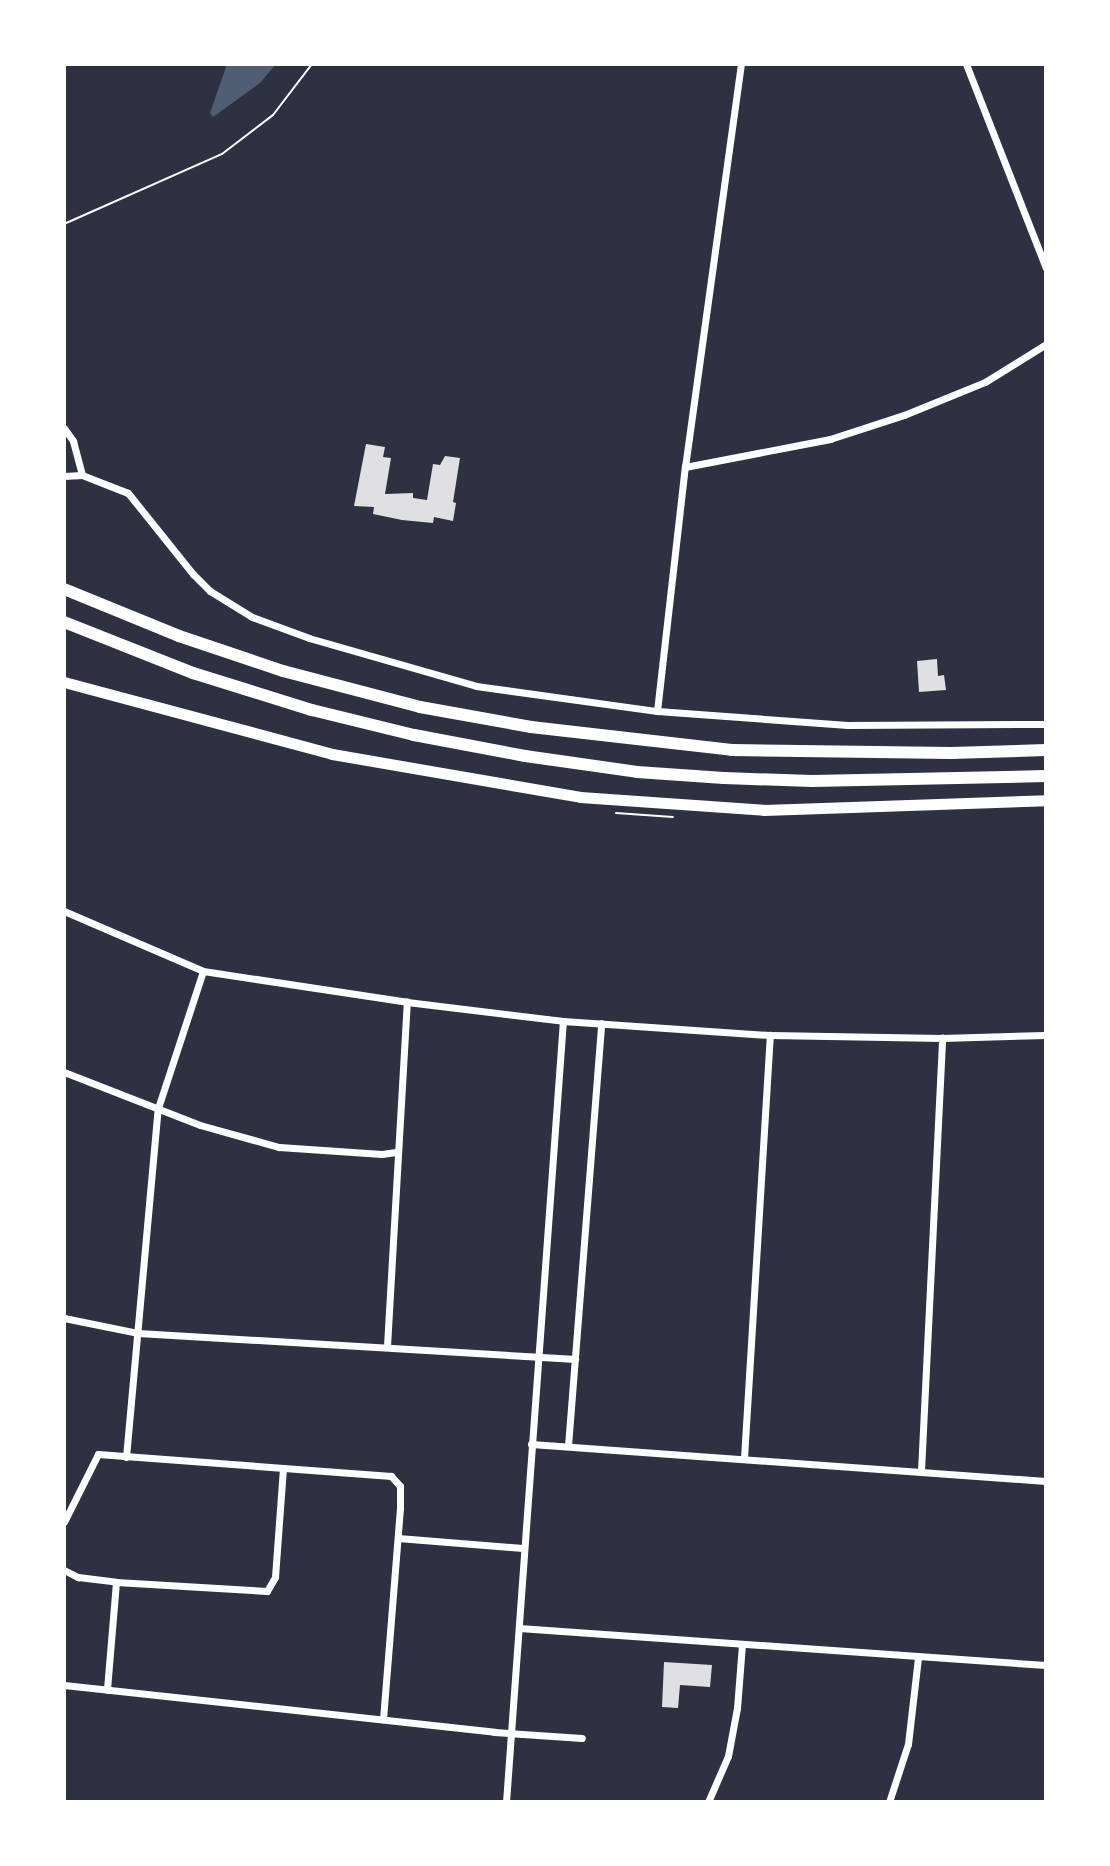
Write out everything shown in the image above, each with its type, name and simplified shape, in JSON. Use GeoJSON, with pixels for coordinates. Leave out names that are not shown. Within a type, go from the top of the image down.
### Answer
{"type":"FeatureCollection","features":[{"type":"Feature","properties":{"kind":"highway"},"geometry":{"type":"LineString","coordinates":[[64,589],[179,636],[283,671],[420,707],[546,730],[732,750],[951,753],[1046,750]]}},
{"type":"Feature","properties":{"kind":"highway"},"geometry":{"type":"LineString","coordinates":[[64,622],[193,673],[312,710],[414,735],[525,756],[637,772],[724,778],[827,781],[1046,776]]}},
{"type":"Feature","properties":{"kind":"main road"},"geometry":{"type":"LineString","coordinates":[[64,682],[332,754],[580,797],[764,810],[1046,800]]}},
{"type":"Feature","properties":{"kind":"street"},"geometry":{"type":"LineString","coordinates":[[657,711],[685,467],[741,64]]}},
{"type":"Feature","properties":{"kind":"street"},"geometry":{"type":"LineString","coordinates":[[966,64],[1046,268]]}},
{"type":"Feature","properties":{"kind":"street"},"geometry":{"type":"LineString","coordinates":[[685,467],[830,439],[904,415],[985,382],[1046,344]]}},
{"type":"Feature","properties":{"kind":"street"},"geometry":{"type":"LineString","coordinates":[[64,428],[73,441],[82,475]]}},
{"type":"Feature","properties":{"kind":"street"},"geometry":{"type":"LineString","coordinates":[[64,476],[82,475],[128,493],[193,574],[210,591],[252,617],[309,638],[476,686],[657,711],[847,725],[1046,724]]}},
{"type":"Feature","properties":{"kind":"street"},"geometry":{"type":"LineString","coordinates":[[64,911],[203,971],[407,1002],[563,1021],[770,1035],[942,1038],[1046,1035]]}},
{"type":"Feature","properties":{"kind":"street"},"geometry":{"type":"LineString","coordinates":[[126,1457],[158,1108],[203,971]]}},
{"type":"Feature","properties":{"kind":"street"},"geometry":{"type":"LineString","coordinates":[[387,1346],[407,1002]]}},
{"type":"Feature","properties":{"kind":"street"},"geometry":{"type":"LineString","coordinates":[[506,1802],[563,1021]]}},
{"type":"Feature","properties":{"kind":"street"},"geometry":{"type":"LineString","coordinates":[[568,1446],[601,1023]]}},
{"type":"Feature","properties":{"kind":"street"},"geometry":{"type":"LineString","coordinates":[[744,1458],[770,1035]]}},
{"type":"Feature","properties":{"kind":"street"},"geometry":{"type":"LineString","coordinates":[[921,1471],[942,1038]]}},
{"type":"Feature","properties":{"kind":"street"},"geometry":{"type":"LineString","coordinates":[[64,1072],[200,1125],[279,1147],[382,1154],[396,1152]]}},
{"type":"Feature","properties":{"kind":"street"},"geometry":{"type":"LineString","coordinates":[[64,1318],[138,1333],[575,1359]]}},
{"type":"Feature","properties":{"kind":"street"},"geometry":{"type":"LineString","coordinates":[[531,1444],[1046,1481]]}},
{"type":"Feature","properties":{"kind":"street"},"geometry":{"type":"LineString","coordinates":[[64,1522],[94,1458],[103,1454],[391,1476],[400,1486],[383,1719]]}},
{"type":"Feature","properties":{"kind":"street"},"geometry":{"type":"LineString","coordinates":[[64,1570],[78,1577],[116,1582],[267,1591],[275,1577],[283,1468]]}},
{"type":"Feature","properties":{"kind":"street"},"geometry":{"type":"LineString","coordinates":[[398,1538],[523,1548]]}},
{"type":"Feature","properties":{"kind":"street"},"geometry":{"type":"LineString","coordinates":[[107,1690],[116,1582]]}},
{"type":"Feature","properties":{"kind":"street"},"geometry":{"type":"LineString","coordinates":[[519,1628],[1046,1665]]}},
{"type":"Feature","properties":{"kind":"street"},"geometry":{"type":"LineString","coordinates":[[708,1802],[728,1756],[737,1708],[742,1645]]}},
{"type":"Feature","properties":{"kind":"street"},"geometry":{"type":"LineString","coordinates":[[889,1802],[908,1744],[918,1658]]}},
{"type":"Feature","properties":{"kind":"street"},"geometry":{"type":"LineString","coordinates":[[64,1685],[582,1738]]}},
{"type":"Feature","properties":{"kind":"path"},"geometry":{"type":"LineString","coordinates":[[64,224],[222,154],[273,115],[312,64]]}},
{"type":"Feature","properties":{"kind":"water"},"geometry":{"type":"Polygon","coordinates":[[[227,64],[276,64],[260,83],[213,117],[210,113],[227,64]]]}},
{"type":"Feature","properties":{"kind":"building"},"geometry":{"type":"Polygon","coordinates":[[[366,444],[385,447],[383,457],[391,458],[385,494],[413,493],[413,498],[427,500],[433,464],[440,465],[445,456],[460,458],[453,521],[434,517],[433,523],[402,520],[373,514],[374,507],[354,506],[366,444]]]}},
{"type":"Feature","properties":{"kind":"building"},"geometry":{"type":"Polygon","coordinates":[[[937,659],[938,676],[944,675],[946,690],[919,692],[917,661],[937,659]]]}},
{"type":"Feature","properties":{"kind":"building"},"geometry":{"type":"Polygon","coordinates":[[[664,1662],[712,1665],[710,1687],[680,1685],[678,1708],[662,1707],[664,1662]]]}}]}
